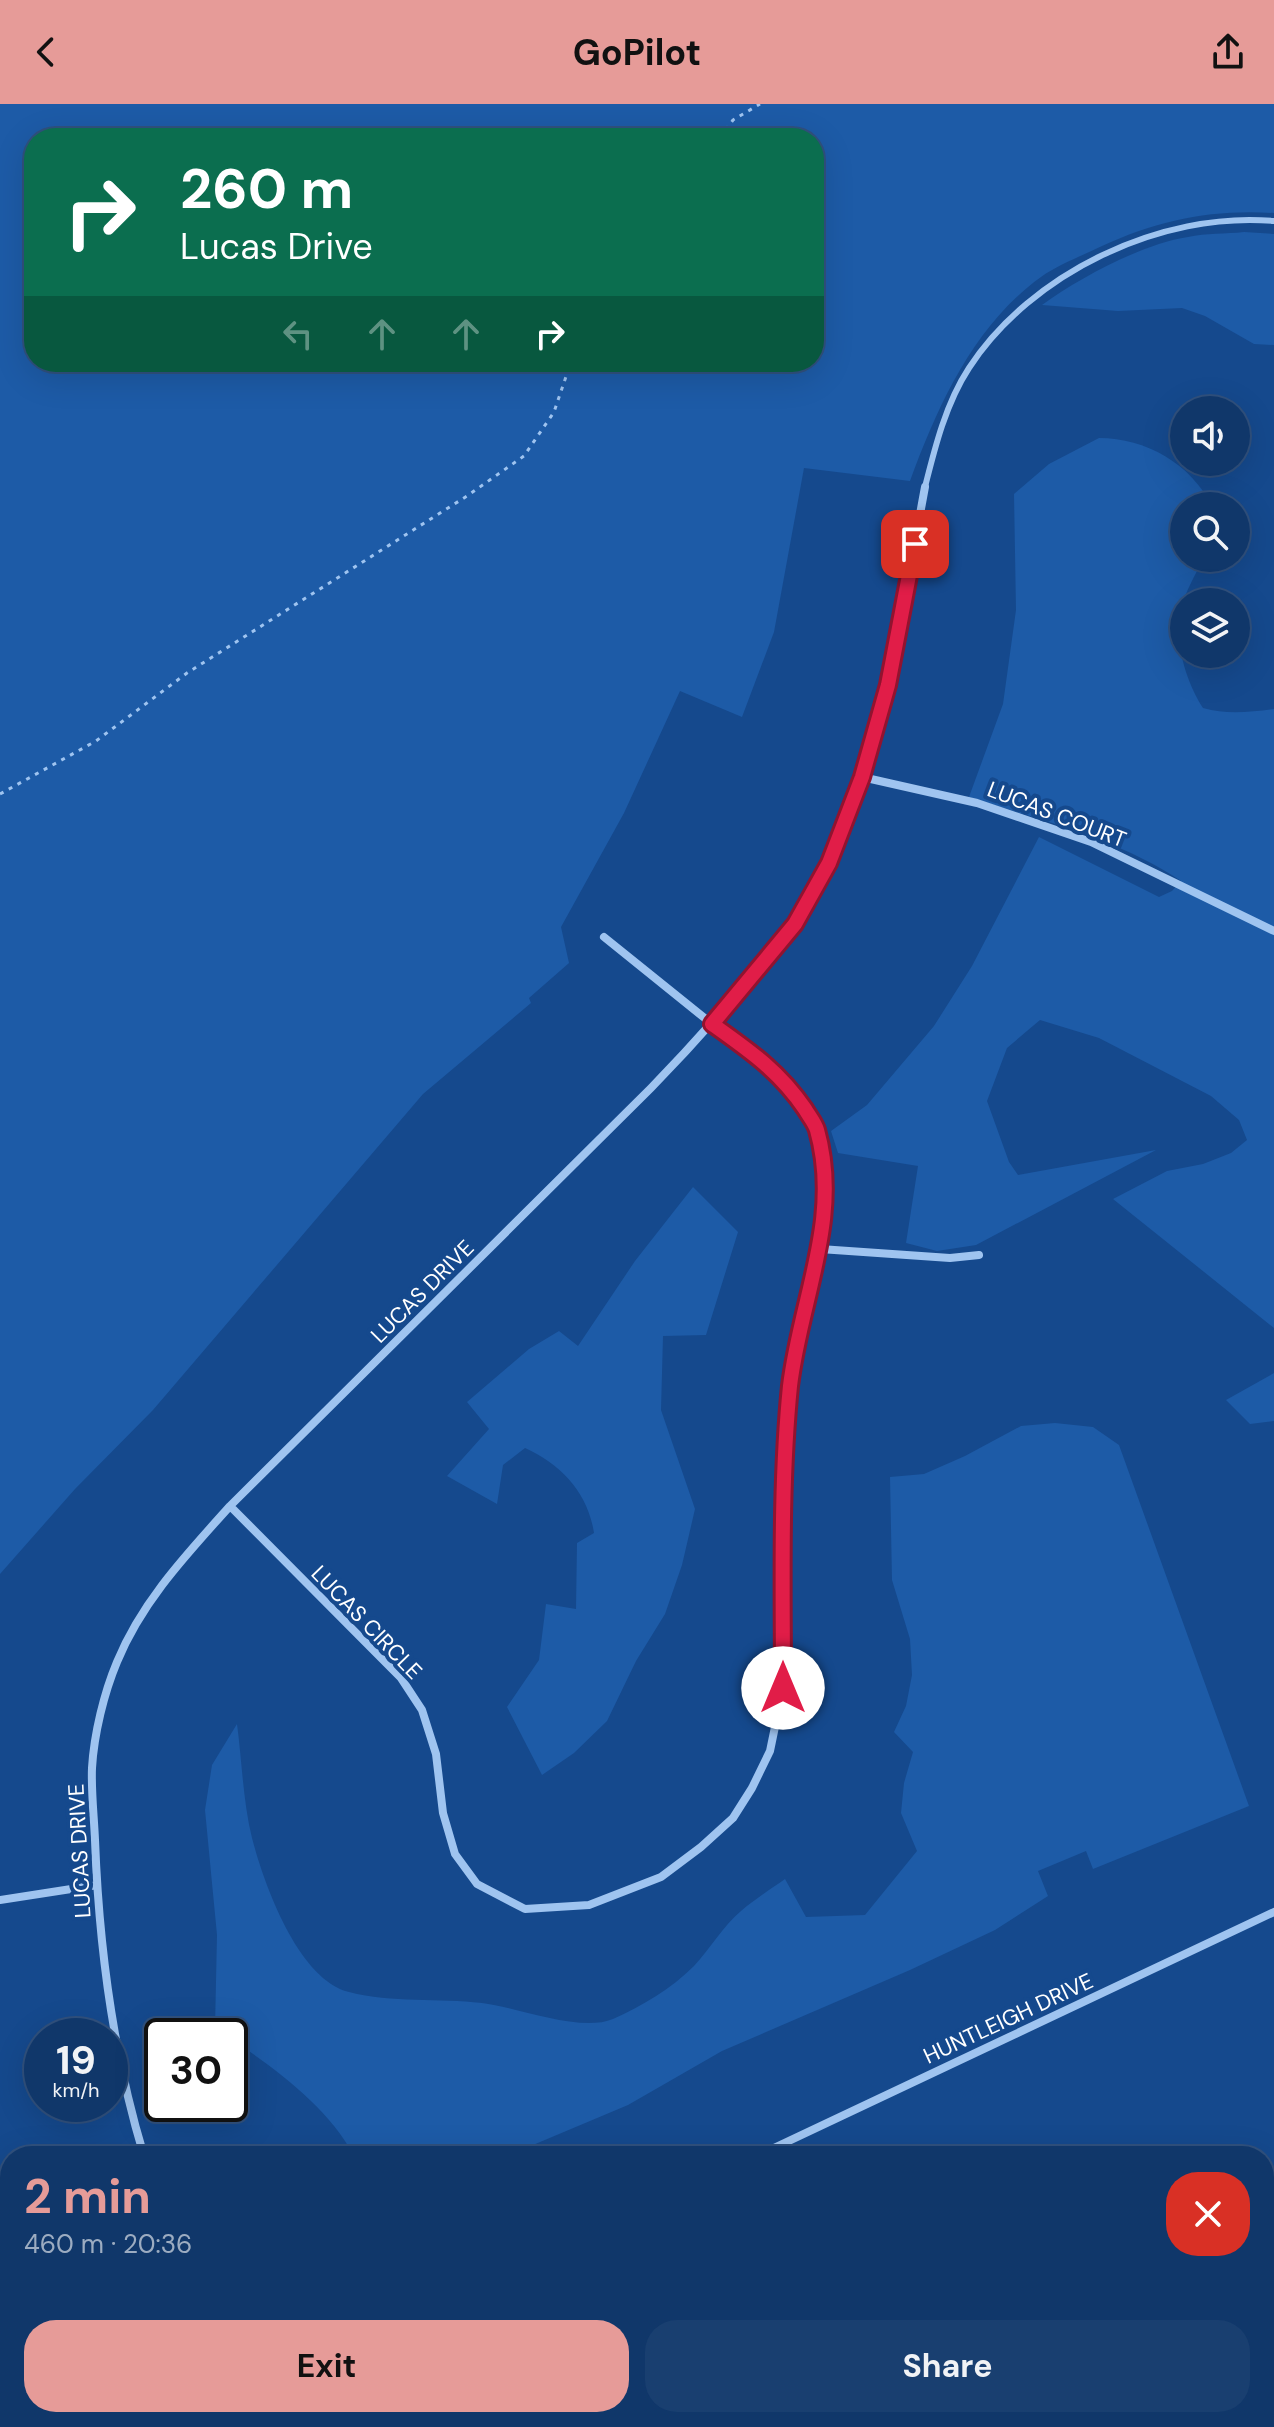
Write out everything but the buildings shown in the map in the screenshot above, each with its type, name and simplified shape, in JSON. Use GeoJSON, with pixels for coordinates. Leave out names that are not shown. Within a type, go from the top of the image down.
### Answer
{"type":"FeatureCollection","features":[{"type":"Feature","properties":{"kind":"street","name":"LUCAS DRIVE"},"geometry":{"type":"LineString","coordinates":[[141,2146],[116,2046],[97,1885],[92,1767],[102,1712],[116,1663],[136,1623],[168,1575],[230,1506],[712,1024],[795,924],[829,863],[862,777],[888,685],[925,487]]}},
{"type":"Feature","properties":{"kind":"street","name":"LUCAS COURT"},"geometry":{"type":"LineString","coordinates":[[862,777],[977,803],[1091,842],[1274,931]]}},
{"type":"Feature","properties":{"kind":"street","name":"LUCAS CIRCLE"},"geometry":{"type":"LineString","coordinates":[[230,1506],[401,1678],[422,1710],[436,1754],[443,1813],[455,1854],[477,1884],[525,1909],[589,1905],[661,1877],[733,1818],[770,1751],[783,1688],[783,1473],[791,1382],[820,1249],[826,1180],[816,1127],[790,1087],[769,1065],[712,1024],[604,937]]}},
{"type":"Feature","properties":{"kind":"street"},"geometry":{"type":"LineString","coordinates":[[820,1249],[950,1258],[979,1255]]}},
{"type":"Feature","properties":{"kind":"street"},"geometry":{"type":"LineString","coordinates":[[0,1900],[97,1885]]}},
{"type":"Feature","properties":{"kind":"street","name":"HUNTLEIGH DRIVE"},"geometry":{"type":"LineString","coordinates":[[778,2146],[1274,1912]]}},
{"type":"Feature","properties":{"kind":"lane"},"geometry":{"type":"LineString","coordinates":[[925,487],[939,437],[968,369],[995,334],[1028,301],[1054,281],[1148,237],[1225,221],[1274,221]]}},
{"type":"Feature","properties":{"kind":"path"},"geometry":{"type":"LineString","coordinates":[[727,128],[733,120],[760,104]]}},
{"type":"Feature","properties":{"kind":"path"},"geometry":{"type":"LineString","coordinates":[[0,794],[96,741],[187,673],[454,504],[524,456],[554,412],[568,372]]}},
{"type":"Feature","properties":{"kind":"shaded area"},"geometry":{"type":"Polygon","coordinates":[[[0,104],[1274,104],[1274,213],[1207,215],[1165,223],[1102,246],[1041,277],[1017,296],[977,343],[946,396],[910,481],[804,468],[774,632],[742,717],[680,691],[624,813],[561,927],[569,963],[529,998],[531,1003],[423,1094],[153,1410],[75,1489],[0,1574],[0,104]]]}},
{"type":"Feature","properties":{"kind":"shaded area"},"geometry":{"type":"Polygon","coordinates":[[[1244,232],[1274,234],[1274,345],[1254,344],[1205,316],[1182,308],[1118,311],[1042,305],[1092,273],[1131,254],[1195,236],[1244,232]]]}},
{"type":"Feature","properties":{"kind":"shaded area"},"geometry":{"type":"Polygon","coordinates":[[[1099,438],[1116,439],[1150,448],[1165,456],[1170,460],[1170,476],[1192,478],[1204,492],[1170,492],[1170,572],[1197,572],[1189,588],[1170,588],[1170,668],[1185,668],[1203,708],[1230,712],[1274,709],[1274,1328],[1113,1199],[1167,1171],[1203,1164],[1231,1153],[1247,1140],[1239,1120],[1211,1096],[1099,1038],[1040,1020],[1007,1048],[987,1101],[1009,1162],[1018,1175],[1156,1150],[976,1245],[937,1251],[906,1243],[918,1166],[838,1153],[831,1131],[867,1105],[934,1026],[972,966],[1039,837],[1159,897],[1172,891],[1181,881],[1105,842],[969,797],[1003,704],[1016,610],[1014,494],[1049,464],[1099,438]]]}},
{"type":"Feature","properties":{"kind":"shaded area"},"geometry":{"type":"Polygon","coordinates":[[[693,1187],[738,1232],[706,1335],[663,1336],[661,1410],[695,1509],[682,1565],[665,1614],[636,1661],[607,1721],[574,1753],[542,1775],[507,1707],[539,1660],[546,1604],[576,1609],[577,1543],[594,1533],[591,1519],[579,1493],[561,1471],[525,1448],[503,1465],[497,1504],[447,1476],[489,1429],[467,1402],[529,1349],[559,1331],[578,1346],[635,1261],[693,1187]]]}},
{"type":"Feature","properties":{"kind":"shaded area"},"geometry":{"type":"Polygon","coordinates":[[[1274,1373],[1274,1421],[1250,1424],[1226,1400],[1274,1373]]]}},
{"type":"Feature","properties":{"kind":"shaded area"},"geometry":{"type":"Polygon","coordinates":[[[1055,1423],[1093,1427],[1119,1445],[1249,1806],[1093,1869],[1086,1851],[1038,1871],[1048,1896],[995,1930],[722,2051],[628,2105],[531,2146],[348,2146],[310,2100],[248,2051],[248,2018],[215,2018],[217,1935],[205,1810],[212,1765],[237,1724],[249,1824],[275,1904],[299,1950],[314,1969],[331,1984],[349,1992],[382,1998],[482,2003],[566,2021],[599,2022],[635,2008],[676,1982],[694,1966],[734,1917],[785,1879],[806,1917],[865,1915],[917,1851],[901,1813],[904,1783],[913,1752],[894,1732],[906,1706],[912,1675],[910,1639],[892,1580],[890,1477],[924,1474],[1021,1426],[1055,1423]]]}},
{"type":"Feature","properties":{"kind":"route"},"geometry":{"type":"LineString","coordinates":[[783,1688],[783,1473],[791,1382],[820,1249],[826,1180],[816,1127],[790,1087],[769,1065],[712,1024],[795,924],[829,863],[862,777],[888,685],[915,544]]}}]}
